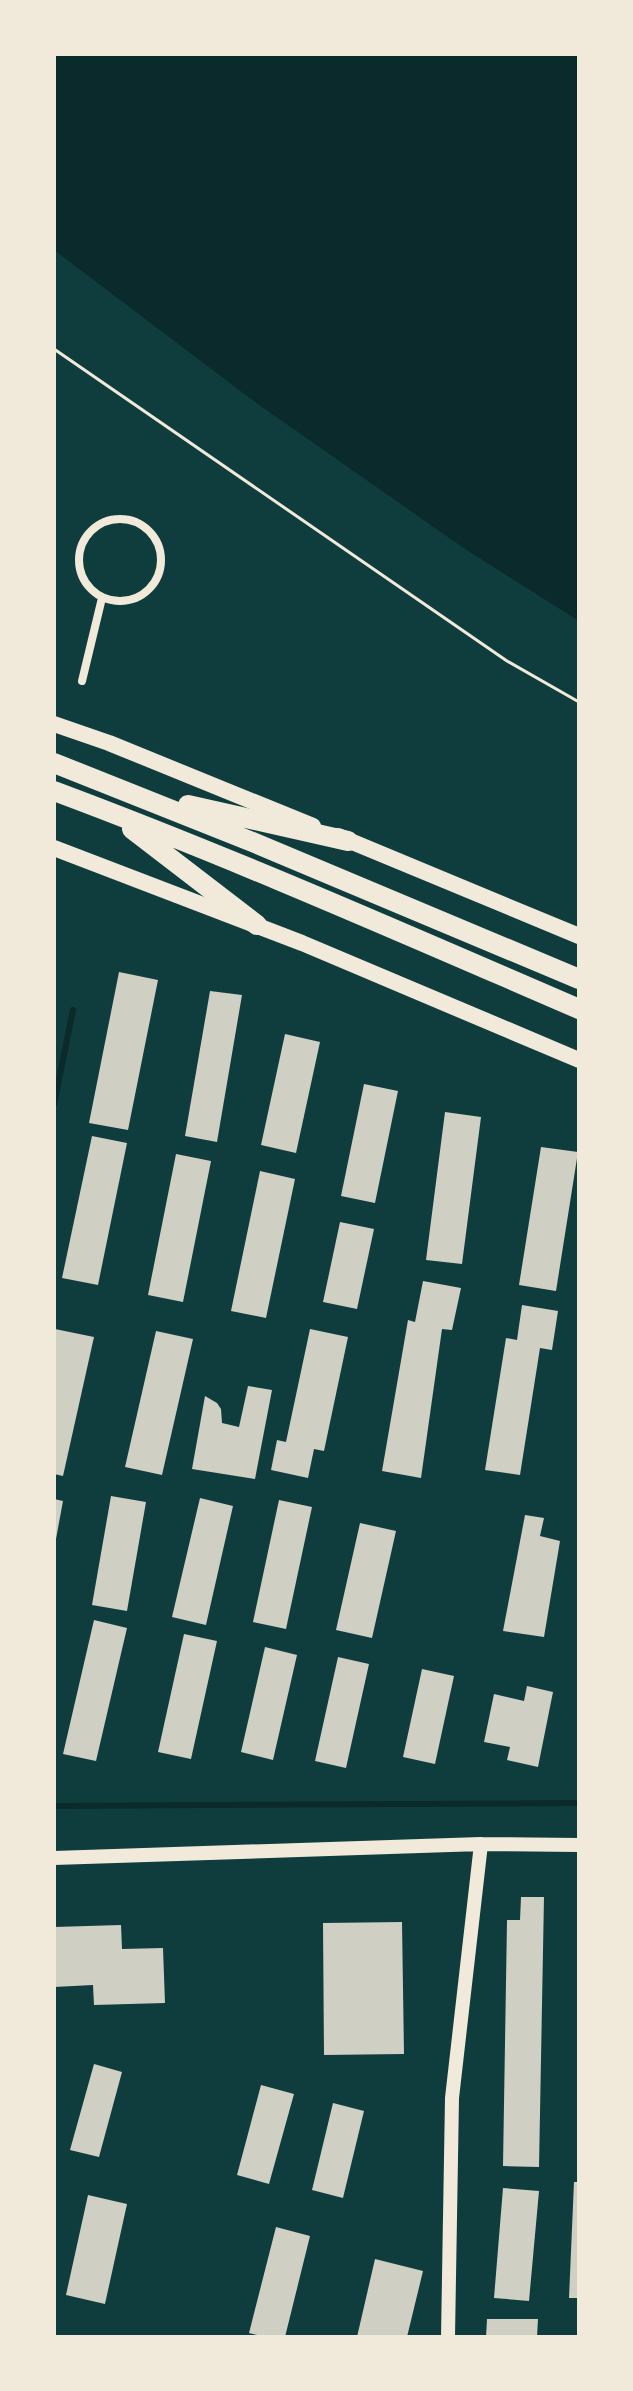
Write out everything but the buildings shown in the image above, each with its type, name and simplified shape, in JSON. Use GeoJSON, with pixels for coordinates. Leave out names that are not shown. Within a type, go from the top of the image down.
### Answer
{"type":"FeatureCollection","features":[{"type":"Feature","properties":{"kind":"highway"},"geometry":{"type":"LineString","coordinates":[[54,763],[255,843],[579,979]]}},
{"type":"Feature","properties":{"kind":"highway"},"geometry":{"type":"LineString","coordinates":[[54,791],[579,1009]]}},
{"type":"Feature","properties":{"kind":"highway"},"geometry":{"type":"LineString","coordinates":[[129,792],[348,841]]}},
{"type":"Feature","properties":{"kind":"highway"},"geometry":{"type":"LineString","coordinates":[[110,812],[257,925]]}},
{"type":"Feature","properties":{"kind":"main road"},"geometry":{"type":"LineString","coordinates":[[54,724],[109,743],[579,936]]}},
{"type":"Feature","properties":{"kind":"main road"},"geometry":{"type":"LineString","coordinates":[[54,848],[257,925],[579,1060]]}},
{"type":"Feature","properties":{"kind":"street"},"geometry":{"type":"LineString","coordinates":[[117,518],[143,525],[160,547],[162,560],[159,574],[142,595],[129,601],[115,602],[102,598],[83,579],[79,566],[79,552],[84,539],[104,521],[117,518]]}},
{"type":"Feature","properties":{"kind":"street"},"geometry":{"type":"LineString","coordinates":[[82,681],[102,598]]}},
{"type":"Feature","properties":{"kind":"street"},"geometry":{"type":"LineString","coordinates":[[448,2337],[452,2098],[481,1844]]}},
{"type":"Feature","properties":{"kind":"street"},"geometry":{"type":"LineString","coordinates":[[54,1858],[481,1844],[579,1845]]}},
{"type":"Feature","properties":{"kind":"path"},"geometry":{"type":"LineString","coordinates":[[54,349],[507,661],[579,702]]}},
{"type":"Feature","properties":{"kind":"water"},"geometry":{"type":"Polygon","coordinates":[[[54,54],[579,54],[579,621],[465,549],[255,402],[54,250],[54,54]]]}},
{"type":"Feature","properties":{"kind":"waterway"},"geometry":{"type":"LineString","coordinates":[[54,1105],[73,1010]]}},
{"type":"Feature","properties":{"kind":"waterway"},"geometry":{"type":"LineString","coordinates":[[54,1806],[579,1803]]}}]}
